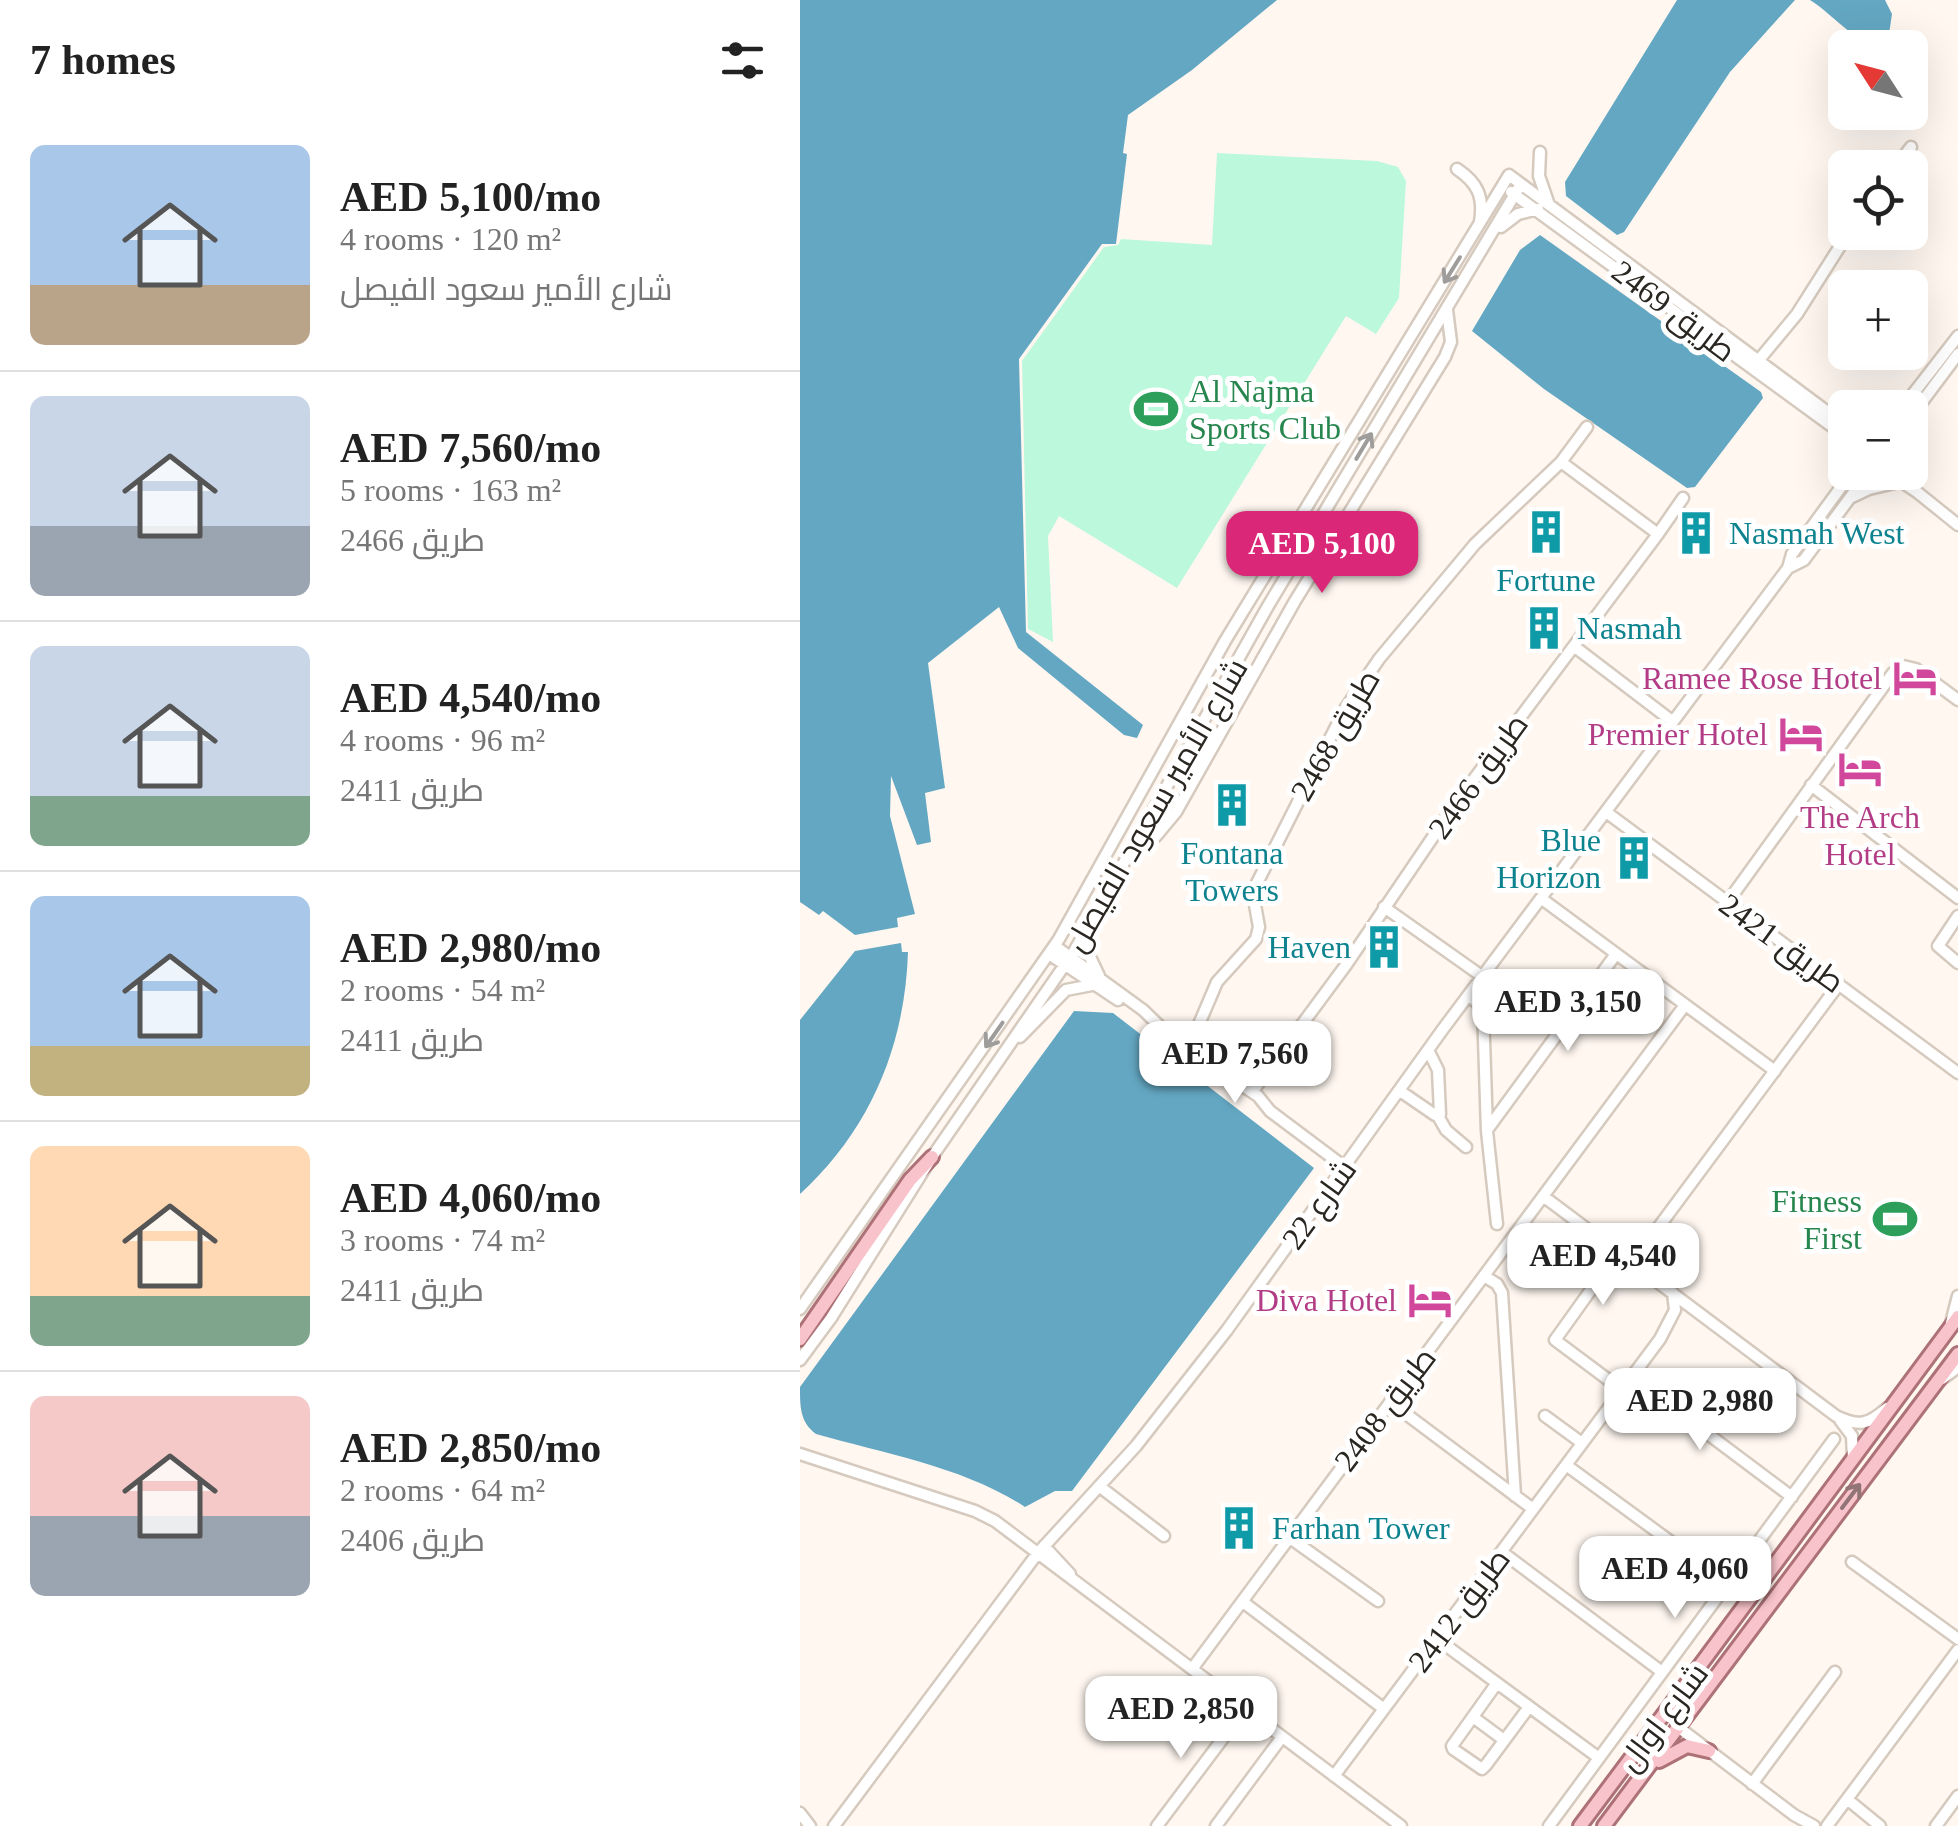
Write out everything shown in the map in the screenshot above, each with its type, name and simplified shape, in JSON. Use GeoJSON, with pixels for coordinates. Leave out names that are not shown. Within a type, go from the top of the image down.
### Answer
{"type":"FeatureCollection","features":[{"type":"Feature","properties":{"kind":"main road"},"geometry":{"type":"LineString","coordinates":[[800,1339],[910,1180],[932,1156]]}},
{"type":"Feature","properties":{"kind":"main road","name":"شارع اوال"},"geometry":{"type":"LineString","coordinates":[[1580,1826],[1954,1322]]}},
{"type":"Feature","properties":{"kind":"main road","name":"شارع اوال"},"geometry":{"type":"LineString","coordinates":[[1604,1826],[1958,1354]]}},
{"type":"Feature","properties":{"kind":"main road"},"geometry":{"type":"LineString","coordinates":[[1678,1727],[1680,1713],[1710,1666],[1712,1652]]}},
{"type":"Feature","properties":{"kind":"main road"},"geometry":{"type":"LineString","coordinates":[[1646,1772],[1679,1748],[1709,1751]]}},
{"type":"Feature","properties":{"kind":"street"},"geometry":{"type":"LineString","coordinates":[[1540,152],[1544,208],[1828,412]]}},
{"type":"Feature","properties":{"kind":"street"},"geometry":{"type":"LineString","coordinates":[[1457,169],[1480,192],[1479,227]]}},
{"type":"Feature","properties":{"kind":"street","name":"شارع الأمير سعود الفيصل"},"geometry":{"type":"LineString","coordinates":[[800,1308],[1052,950],[1225,642],[1510,175],[1518,189],[1268,606],[1089,925],[800,1360]]}},
{"type":"Feature","properties":{"kind":"street","name":"طريق 2469"},"geometry":{"type":"LineString","coordinates":[[1503,187],[1518,189],[1828,423]]}},
{"type":"Feature","properties":{"kind":"street"},"geometry":{"type":"LineString","coordinates":[[1490,238],[1518,214],[1544,208]]}},
{"type":"Feature","properties":{"kind":"street"},"geometry":{"type":"LineString","coordinates":[[1758,361],[1797,314],[1838,250]]}},
{"type":"Feature","properties":{"kind":"street"},"geometry":{"type":"LineString","coordinates":[[1129,854],[1156,836],[1176,812],[1295,600],[1445,357],[1451,342],[1447,310]]}},
{"type":"Feature","properties":{"kind":"street"},"geometry":{"type":"LineString","coordinates":[[1916,390],[1958,336]]}},
{"type":"Feature","properties":{"kind":"street"},"geometry":{"type":"LineString","coordinates":[[1928,394],[1958,354]]}},
{"type":"Feature","properties":{"kind":"street","name":"طريق 2468"},"geometry":{"type":"LineString","coordinates":[[1188,1050],[1217,982],[1256,939],[1259,928],[1253,894],[1257,883],[1345,709],[1391,643],[1474,544],[1561,462],[1587,427]]}},
{"type":"Feature","properties":{"kind":"street"},"geometry":{"type":"LineString","coordinates":[[1561,462],[1658,534]]}},
{"type":"Feature","properties":{"kind":"street","name":"شارع 22"},"geometry":{"type":"LineString","coordinates":[[834,1826],[1040,1550],[1165,1411],[1346,1168],[1428,1050],[1788,568],[1792,554],[1839,490]]}},
{"type":"Feature","properties":{"kind":"street","name":"شارع 22"},"geometry":{"type":"LineString","coordinates":[[1788,568],[1804,560],[1855,490]]}},
{"type":"Feature","properties":{"kind":"street"},"geometry":{"type":"LineString","coordinates":[[1847,501],[1866,490]]}},
{"type":"Feature","properties":{"kind":"street"},"geometry":{"type":"LineString","coordinates":[[1915,490],[1958,525]]}},
{"type":"Feature","properties":{"kind":"street","name":"طريق 2466"},"geometry":{"type":"LineString","coordinates":[[1252,1092],[1456,803],[1683,498]]}},
{"type":"Feature","properties":{"kind":"street"},"geometry":{"type":"LineString","coordinates":[[1574,648],[1672,721]]}},
{"type":"Feature","properties":{"kind":"street"},"geometry":{"type":"LineString","coordinates":[[1726,903],[1893,674],[1903,666],[1916,668],[1958,700]]}},
{"type":"Feature","properties":{"kind":"street"},"geometry":{"type":"LineString","coordinates":[[1811,785],[1958,898]]}},
{"type":"Feature","properties":{"kind":"street","name":"طريق 2421"},"geometry":{"type":"LineString","coordinates":[[1606,812],[1958,1073]]}},
{"type":"Feature","properties":{"kind":"street"},"geometry":{"type":"LineString","coordinates":[[1542,899],[1775,1071]]}},
{"type":"Feature","properties":{"kind":"street"},"geometry":{"type":"LineString","coordinates":[[1384,908],[1483,977]]}},
{"type":"Feature","properties":{"kind":"street"},"geometry":{"type":"LineString","coordinates":[[1958,916],[1939,942],[1940,950],[1958,963]]}},
{"type":"Feature","properties":{"kind":"street"},"geometry":{"type":"LineString","coordinates":[[1089,925],[1089,955],[1099,983]]}},
{"type":"Feature","properties":{"kind":"street"},"geometry":{"type":"LineString","coordinates":[[1052,950],[1252,1092],[1270,1111],[1346,1168]]}},
{"type":"Feature","properties":{"kind":"street"},"geometry":{"type":"LineString","coordinates":[[1487,1130],[1616,954]]}},
{"type":"Feature","properties":{"kind":"street"},"geometry":{"type":"LineString","coordinates":[[1014,1038],[1025,1034],[1066,990],[1099,983]]}},
{"type":"Feature","properties":{"kind":"street"},"geometry":{"type":"LineString","coordinates":[[1632,1263],[1839,984]]}},
{"type":"Feature","properties":{"kind":"street"},"geometry":{"type":"LineString","coordinates":[[1469,995],[1482,1009],[1487,1130],[1498,1224]]}},
{"type":"Feature","properties":{"kind":"street","name":"طريق 2408"},"geometry":{"type":"LineString","coordinates":[[1192,1669],[1685,1005]]}},
{"type":"Feature","properties":{"kind":"street"},"geometry":{"type":"LineString","coordinates":[[1428,1050],[1438,1070],[1438,1116]]}},
{"type":"Feature","properties":{"kind":"street"},"geometry":{"type":"LineString","coordinates":[[1400,1090],[1438,1116],[1450,1136],[1466,1147]]}},
{"type":"Feature","properties":{"kind":"street"},"geometry":{"type":"LineString","coordinates":[[1543,1196],[1836,1416],[1852,1424],[1865,1424],[1896,1400]]}},
{"type":"Feature","properties":{"kind":"street"},"geometry":{"type":"LineString","coordinates":[[1618,1252],[1555,1340],[1622,1390]]}},
{"type":"Feature","properties":{"kind":"street"},"geometry":{"type":"LineString","coordinates":[[1484,1276],[1497,1284],[1502,1293],[1514,1496]]}},
{"type":"Feature","properties":{"kind":"street","name":"طريق 2412"},"geometry":{"type":"LineString","coordinates":[[1334,1776],[1660,1339],[1672,1320],[1673,1293]]}},
{"type":"Feature","properties":{"kind":"street"},"geometry":{"type":"LineString","coordinates":[[1954,1322],[1958,1296]]}},
{"type":"Feature","properties":{"kind":"street","name":"طريق 2412"},"geometry":{"type":"LineString","coordinates":[[1660,1339],[1695,1310]]}},
{"type":"Feature","properties":{"kind":"street"},"geometry":{"type":"LineString","coordinates":[[1934,1386],[1958,1368]]}},
{"type":"Feature","properties":{"kind":"street"},"geometry":{"type":"LineString","coordinates":[[1632,1377],[1792,1497]]}},
{"type":"Feature","properties":{"kind":"street"},"geometry":{"type":"LineString","coordinates":[[1390,1402],[1533,1510]]}},
{"type":"Feature","properties":{"kind":"street"},"geometry":{"type":"LineString","coordinates":[[1544,1416],[1582,1443]]}},
{"type":"Feature","properties":{"kind":"street"},"geometry":{"type":"LineString","coordinates":[[1836,1416],[1852,1436],[1853,1458]]}},
{"type":"Feature","properties":{"kind":"street"},"geometry":{"type":"LineString","coordinates":[[1549,1826],[1834,1439]]}},
{"type":"Feature","properties":{"kind":"street"},"geometry":{"type":"LineString","coordinates":[[800,1454],[981,1514],[1003,1526],[1040,1550],[1076,1583],[1401,1826]]}},
{"type":"Feature","properties":{"kind":"street"},"geometry":{"type":"LineString","coordinates":[[1566,1465],[1728,1584]]}},
{"type":"Feature","properties":{"kind":"street"},"geometry":{"type":"LineString","coordinates":[[1099,1486],[1164,1536]]}},
{"type":"Feature","properties":{"kind":"street"},"geometry":{"type":"LineString","coordinates":[[1290,1538],[1378,1602]]}},
{"type":"Feature","properties":{"kind":"street"},"geometry":{"type":"LineString","coordinates":[[1502,1552],[1662,1672]]}},
{"type":"Feature","properties":{"kind":"street"},"geometry":{"type":"LineString","coordinates":[[1852,1562],[1958,1639]]}},
{"type":"Feature","properties":{"kind":"street"},"geometry":{"type":"LineString","coordinates":[[1243,1602],[1384,1709]]}},
{"type":"Feature","properties":{"kind":"street"},"geometry":{"type":"LineString","coordinates":[[1436,1638],[1599,1758]]}},
{"type":"Feature","properties":{"kind":"street"},"geometry":{"type":"LineString","coordinates":[[1827,1826],[1958,1650]]}},
{"type":"Feature","properties":{"kind":"street"},"geometry":{"type":"LineString","coordinates":[[1752,1784],[1835,1672]]}},
{"type":"Feature","properties":{"kind":"street"},"geometry":{"type":"LineString","coordinates":[[1498,1684],[1452,1746],[1475,1767],[1482,1769],[1529,1707]]}},
{"type":"Feature","properties":{"kind":"street"},"geometry":{"type":"LineString","coordinates":[[1157,1826],[1245,1709]]}},
{"type":"Feature","properties":{"kind":"street"},"geometry":{"type":"LineString","coordinates":[[1473,1717],[1504,1740]]}},
{"type":"Feature","properties":{"kind":"street"},"geometry":{"type":"LineString","coordinates":[[1678,1727],[1814,1826]]}},
{"type":"Feature","properties":{"kind":"street"},"geometry":{"type":"LineString","coordinates":[[1216,1826],[1282,1737]]}},
{"type":"Feature","properties":{"kind":"street"},"geometry":{"type":"LineString","coordinates":[[1936,1826],[1958,1796]]}},
{"type":"Feature","properties":{"kind":"street"},"geometry":{"type":"LineString","coordinates":[[1847,1800],[1880,1826]]}},
{"type":"Feature","properties":{"kind":"street"},"geometry":{"type":"LineString","coordinates":[[800,1812],[810,1826]]}},
{"type":"Feature","properties":{"kind":"street"},"geometry":{"type":"LineString","coordinates":[[1794,1815],[1803,1826]]}},
{"type":"Feature","properties":{"kind":"green space","name":"Al Najma Sports Club"},"geometry":{"type":"Polygon","coordinates":[[[1217,153],[1377,161],[1398,167],[1406,181],[1399,298],[1376,334],[1346,316],[1177,588],[1059,516],[1048,536],[1053,642],[1028,629],[1022,361],[1104,247],[1118,245],[1121,239],[1212,245],[1217,153]]]}},
{"type":"Feature","properties":{"kind":"water"},"geometry":{"type":"Polygon","coordinates":[[[800,0],[1277,0],[1192,70],[1128,115],[1116,244],[1102,244],[1019,359],[1026,632],[1143,725],[1137,738],[1124,735],[1018,648],[999,607],[928,663],[945,788],[925,793],[931,842],[917,845],[891,776],[890,816],[915,914],[897,918],[898,927],[855,935],[823,911],[819,915],[800,902],[800,0]]]}},
{"type":"Feature","properties":{"kind":"water"},"geometry":{"type":"Polygon","coordinates":[[[1677,0],[1795,0],[1730,72],[1624,232],[1617,235],[1566,196],[1565,182],[1677,0]]]}},
{"type":"Feature","properties":{"kind":"water"},"geometry":{"type":"Polygon","coordinates":[[[1810,0],[1885,0],[1892,14],[1890,30],[1848,30],[1810,0]]]}},
{"type":"Feature","properties":{"kind":"water"},"geometry":{"type":"Polygon","coordinates":[[[1540,235],[1761,392],[1763,398],[1695,487],[1687,488],[1544,389],[1472,331],[1520,250],[1540,235]]]}},
{"type":"Feature","properties":{"kind":"water"},"geometry":{"type":"Polygon","coordinates":[[[901,943],[902,952],[908,952],[900,1020],[879,1084],[846,1142],[800,1194],[800,1020],[855,951],[901,943]]]}},
{"type":"Feature","properties":{"kind":"water"},"geometry":{"type":"Polygon","coordinates":[[[1074,1011],[1113,1013],[1314,1168],[1072,1491],[1055,1491],[1025,1507],[951,1472],[816,1434],[804,1419],[800,1387],[1074,1011]]]}},
{"type":"Feature","properties":{"kind":"place","name":"Al Najma Sports Club"},"geometry":{"type":"Point","coordinates":[1156,409]}},
{"type":"Feature","properties":{"kind":"place","name":"Fortune"},"geometry":{"type":"Point","coordinates":[1546,532]}},
{"type":"Feature","properties":{"kind":"place","name":"Nasmah West"},"geometry":{"type":"Point","coordinates":[1696,533]}},
{"type":"Feature","properties":{"kind":"place","name":"Nasmah"},"geometry":{"type":"Point","coordinates":[1544,628]}},
{"type":"Feature","properties":{"kind":"place","name":"Ramee Rose Hotel"},"geometry":{"type":"Point","coordinates":[1915,678]}},
{"type":"Feature","properties":{"kind":"place","name":"Premier Hotel"},"geometry":{"type":"Point","coordinates":[1801,734]}},
{"type":"Feature","properties":{"kind":"place","name":"The Arch Hotel"},"geometry":{"type":"Point","coordinates":[1860,769]}},
{"type":"Feature","properties":{"kind":"place","name":"Fontana Towers"},"geometry":{"type":"Point","coordinates":[1232,805]}},
{"type":"Feature","properties":{"kind":"place","name":"Blue Horizon"},"geometry":{"type":"Point","coordinates":[1634,858]}},
{"type":"Feature","properties":{"kind":"place","name":"Haven"},"geometry":{"type":"Point","coordinates":[1384,947]}},
{"type":"Feature","properties":{"kind":"place","name":"Fitness First"},"geometry":{"type":"Point","coordinates":[1895,1219]}},
{"type":"Feature","properties":{"kind":"place","name":"Diva Hotel"},"geometry":{"type":"Point","coordinates":[1430,1300]}},
{"type":"Feature","properties":{"kind":"place","name":"Farhan Tower"},"geometry":{"type":"Point","coordinates":[1239,1528]}}]}
